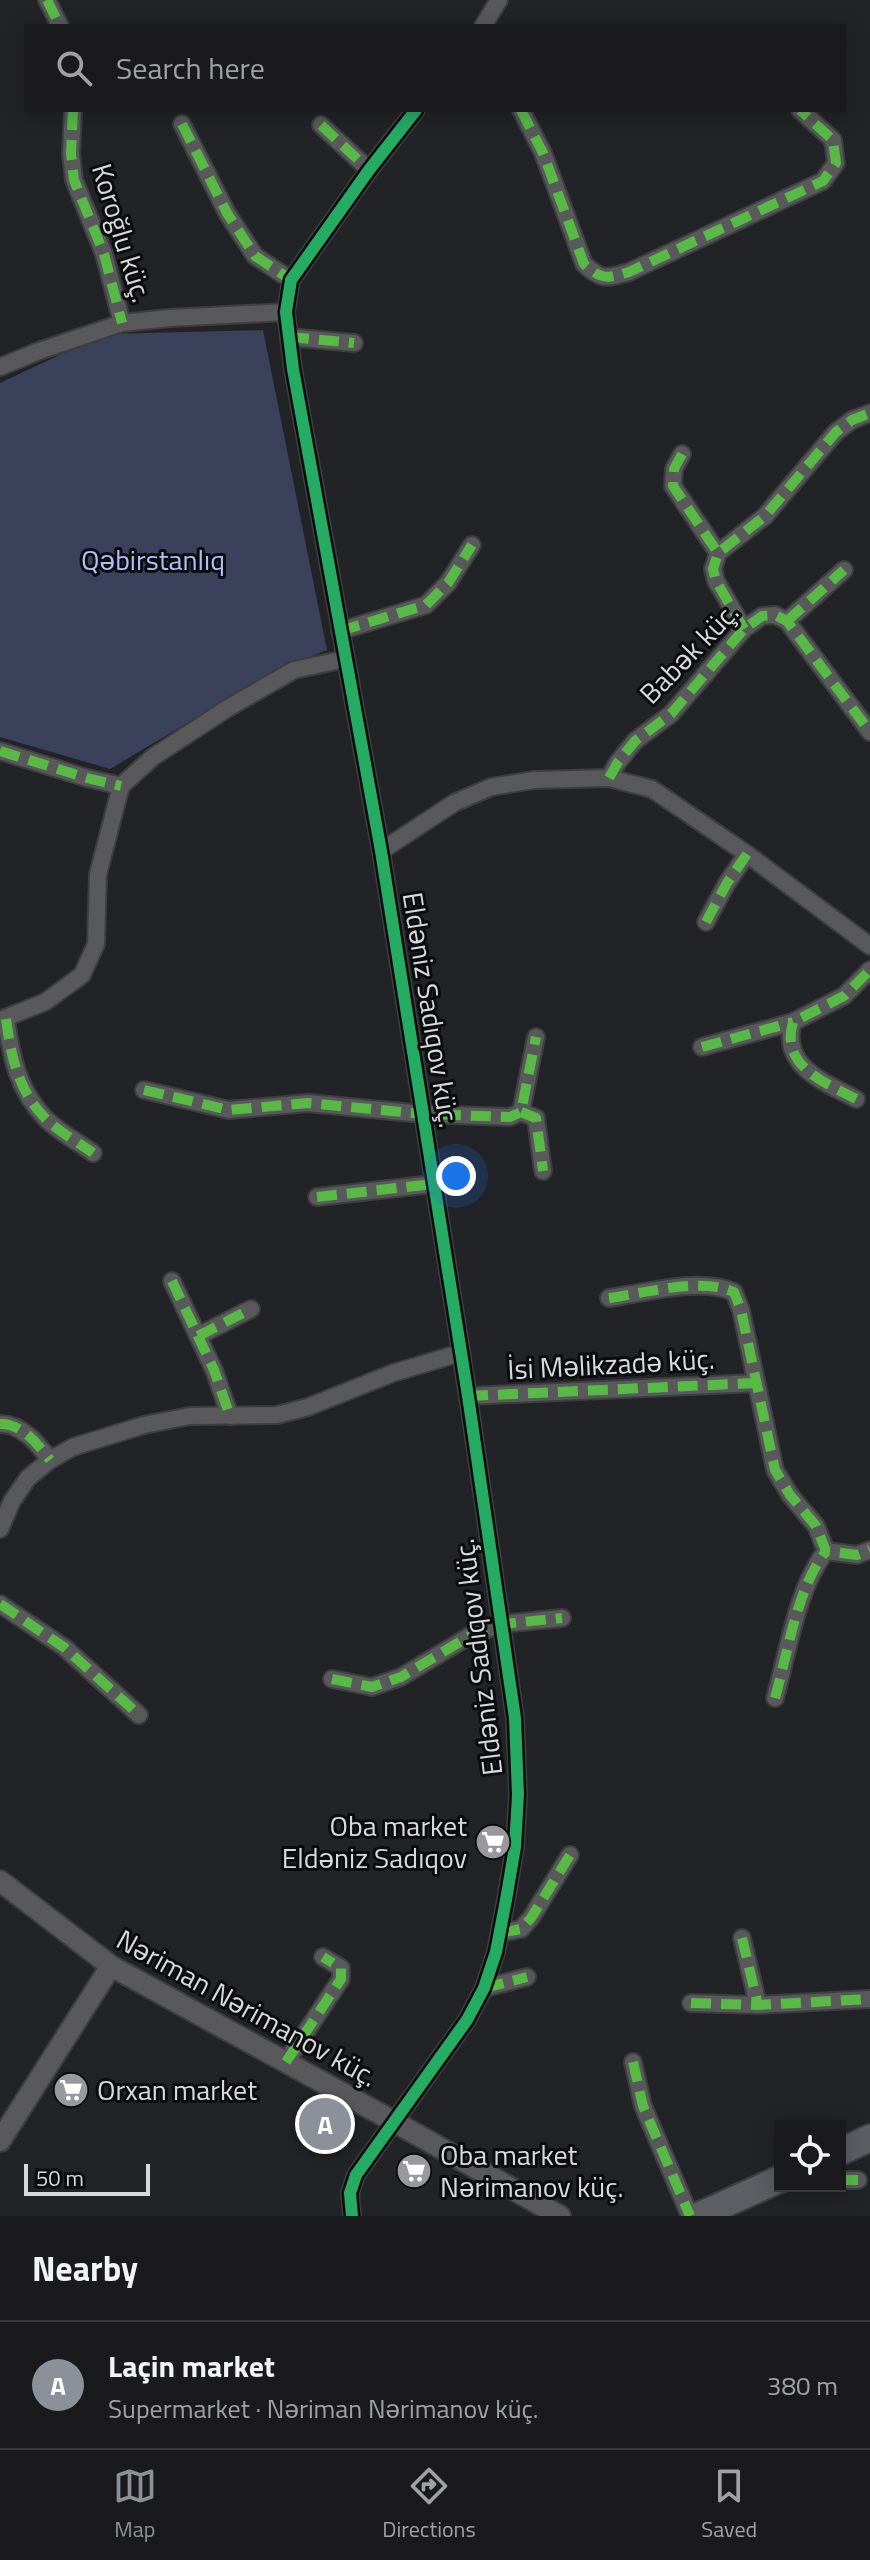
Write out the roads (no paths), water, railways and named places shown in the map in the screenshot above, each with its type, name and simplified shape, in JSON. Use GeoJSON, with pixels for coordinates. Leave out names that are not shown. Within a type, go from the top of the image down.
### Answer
{"type":"FeatureCollection","features":[{"type":"Feature","properties":{"kind":"main road"},"geometry":{"type":"LineString","coordinates":[[846,2149],[870,2138]]}},
{"type":"Feature","properties":{"kind":"main road"},"geometry":{"type":"LineString","coordinates":[[698,2216],[774,2182]]}},
{"type":"Feature","properties":{"kind":"street"},"geometry":{"type":"LineString","coordinates":[[47,0],[59,24]]}},
{"type":"Feature","properties":{"kind":"street"},"geometry":{"type":"LineString","coordinates":[[484,24],[499,0]]}},
{"type":"Feature","properties":{"kind":"street","name":"Koroğlu küç."},"geometry":{"type":"LineString","coordinates":[[73,112],[71,154],[74,180],[104,254],[122,323]]}},
{"type":"Feature","properties":{"kind":"street","name":"Eldəniz Sadıqov küç."},"geometry":{"type":"LineString","coordinates":[[352,2216],[350,2193],[356,2175],[467,2020],[484,1988],[500,1933],[515,1847],[518,1795],[515,1718],[468,1396],[381,851],[286,312],[291,280],[414,112]]}},
{"type":"Feature","properties":{"kind":"street"},"geometry":{"type":"LineString","coordinates":[[522,112],[543,153],[584,264],[598,276],[609,278],[629,272],[823,181],[836,163],[833,140],[802,112]]}},
{"type":"Feature","properties":{"kind":"street"},"geometry":{"type":"LineString","coordinates":[[182,124],[227,213],[255,256],[291,280]]}},
{"type":"Feature","properties":{"kind":"street"},"geometry":{"type":"LineString","coordinates":[[321,125],[369,170]]}},
{"type":"Feature","properties":{"kind":"street"},"geometry":{"type":"LineString","coordinates":[[0,367],[122,323],[286,312]]}},
{"type":"Feature","properties":{"kind":"street"},"geometry":{"type":"LineString","coordinates":[[289,337],[354,343]]}},
{"type":"Feature","properties":{"kind":"street"},"geometry":{"type":"LineString","coordinates":[[744,629],[716,581],[713,569],[718,553],[765,516],[836,432],[852,420],[870,413]]}},
{"type":"Feature","properties":{"kind":"street"},"geometry":{"type":"LineString","coordinates":[[682,454],[674,469],[673,486],[718,553]]}},
{"type":"Feature","properties":{"kind":"street"},"geometry":{"type":"LineString","coordinates":[[340,631],[426,605],[448,583],[472,545]]}},
{"type":"Feature","properties":{"kind":"street"},"geometry":{"type":"LineString","coordinates":[[844,570],[787,621],[870,732]]}},
{"type":"Feature","properties":{"kind":"street","name":"Babək küç."},"geometry":{"type":"LineString","coordinates":[[609,778],[635,741],[671,714],[744,629],[762,616],[775,615],[787,621]]}},
{"type":"Feature","properties":{"kind":"street"},"geometry":{"type":"LineString","coordinates":[[93,1153],[46,1119],[22,1087],[3,1020],[45,1002],[82,975],[96,944],[98,874],[121,786],[153,757],[294,670],[345,659]]}},
{"type":"Feature","properties":{"kind":"street"},"geometry":{"type":"LineString","coordinates":[[0,751],[121,786]]}},
{"type":"Feature","properties":{"kind":"street"},"geometry":{"type":"LineString","coordinates":[[381,851],[454,803],[491,787],[534,780],[609,778],[652,789],[747,854],[870,946]]}},
{"type":"Feature","properties":{"kind":"street"},"geometry":{"type":"LineString","coordinates":[[706,922],[747,854]]}},
{"type":"Feature","properties":{"kind":"street"},"geometry":{"type":"LineString","coordinates":[[702,1047],[793,1022],[844,996],[870,970]]}},
{"type":"Feature","properties":{"kind":"street"},"geometry":{"type":"LineString","coordinates":[[793,1022],[789,1036],[792,1048],[806,1071],[856,1099]]}},
{"type":"Feature","properties":{"kind":"street"},"geometry":{"type":"LineString","coordinates":[[536,1037],[521,1112],[536,1118],[543,1171]]}},
{"type":"Feature","properties":{"kind":"street","name":"Eldəniz Sadıqov küç."},"geometry":{"type":"LineString","coordinates":[[144,1090],[229,1110],[308,1103],[423,1114],[510,1117],[521,1112]]}},
{"type":"Feature","properties":{"kind":"street"},"geometry":{"type":"LineString","coordinates":[[317,1197],[433,1184]]}},
{"type":"Feature","properties":{"kind":"street"},"geometry":{"type":"LineString","coordinates":[[172,1281],[214,1370],[230,1416]]}},
{"type":"Feature","properties":{"kind":"street","name":"İsi Məlikzadə küç."},"geometry":{"type":"LineString","coordinates":[[609,1298],[700,1285],[722,1287],[734,1292],[741,1310],[775,1470],[790,1495],[816,1526],[826,1551]]}},
{"type":"Feature","properties":{"kind":"street"},"geometry":{"type":"LineString","coordinates":[[198,1336],[251,1309]]}},
{"type":"Feature","properties":{"kind":"street"},"geometry":{"type":"LineString","coordinates":[[0,1529],[12,1501],[28,1478],[73,1447],[144,1425],[190,1416],[287,1413],[393,1373],[460,1353]]}},
{"type":"Feature","properties":{"kind":"street","name":"İsi Məlikzadə küç."},"geometry":{"type":"LineString","coordinates":[[468,1396],[756,1383]]}},
{"type":"Feature","properties":{"kind":"street"},"geometry":{"type":"LineString","coordinates":[[0,1424],[22,1430],[50,1460]]}},
{"type":"Feature","properties":{"kind":"street"},"geometry":{"type":"LineString","coordinates":[[775,1698],[812,1569],[826,1551],[857,1555],[870,1550]]}},
{"type":"Feature","properties":{"kind":"street"},"geometry":{"type":"LineString","coordinates":[[0,1604],[65,1648],[139,1715]]}},
{"type":"Feature","properties":{"kind":"street"},"geometry":{"type":"LineString","coordinates":[[332,1679],[372,1687],[401,1677],[473,1634],[502,1624],[562,1618]]}},
{"type":"Feature","properties":{"kind":"street"},"geometry":{"type":"LineString","coordinates":[[500,1933],[521,1929],[531,1918],[570,1855]]}},
{"type":"Feature","properties":{"kind":"street","name":"Nəriman Nərimanov küç."},"geometry":{"type":"LineString","coordinates":[[0,1881],[111,1966],[560,2216]]}},
{"type":"Feature","properties":{"kind":"street"},"geometry":{"type":"LineString","coordinates":[[742,1938],[758,2005]]}},
{"type":"Feature","properties":{"kind":"street"},"geometry":{"type":"LineString","coordinates":[[286,2062],[341,1979],[341,1968],[323,1957]]}},
{"type":"Feature","properties":{"kind":"street"},"geometry":{"type":"LineString","coordinates":[[0,2141],[111,1966]]}},
{"type":"Feature","properties":{"kind":"street"},"geometry":{"type":"LineString","coordinates":[[484,1988],[527,1977]]}},
{"type":"Feature","properties":{"kind":"street"},"geometry":{"type":"LineString","coordinates":[[691,2003],[758,2005],[870,1999]]}},
{"type":"Feature","properties":{"kind":"street"},"geometry":{"type":"LineString","coordinates":[[633,2062],[643,2106],[690,2216]]}},
{"type":"Feature","properties":{"kind":"street"},"geometry":{"type":"LineString","coordinates":[[846,2180],[858,2180]]}},
{"type":"Feature","properties":{"kind":"place","name":"Oba market Eldəniz Sadıqov"},"geometry":{"type":"Point","coordinates":[493,1842]}},
{"type":"Feature","properties":{"kind":"place","name":"Orxan market"},"geometry":{"type":"Point","coordinates":[71,2090]}},
{"type":"Feature","properties":{"kind":"place","name":"Laçin market"},"geometry":{"type":"Point","coordinates":[325,2124]}},
{"type":"Feature","properties":{"kind":"place","name":"Oba market Nərimanov küç."},"geometry":{"type":"Point","coordinates":[414,2171]}},
{"type":"Feature","properties":{"kind":"park label","name":"Qəbirstanlıq"},"geometry":{"type":"Point","coordinates":[153,560]}}]}
